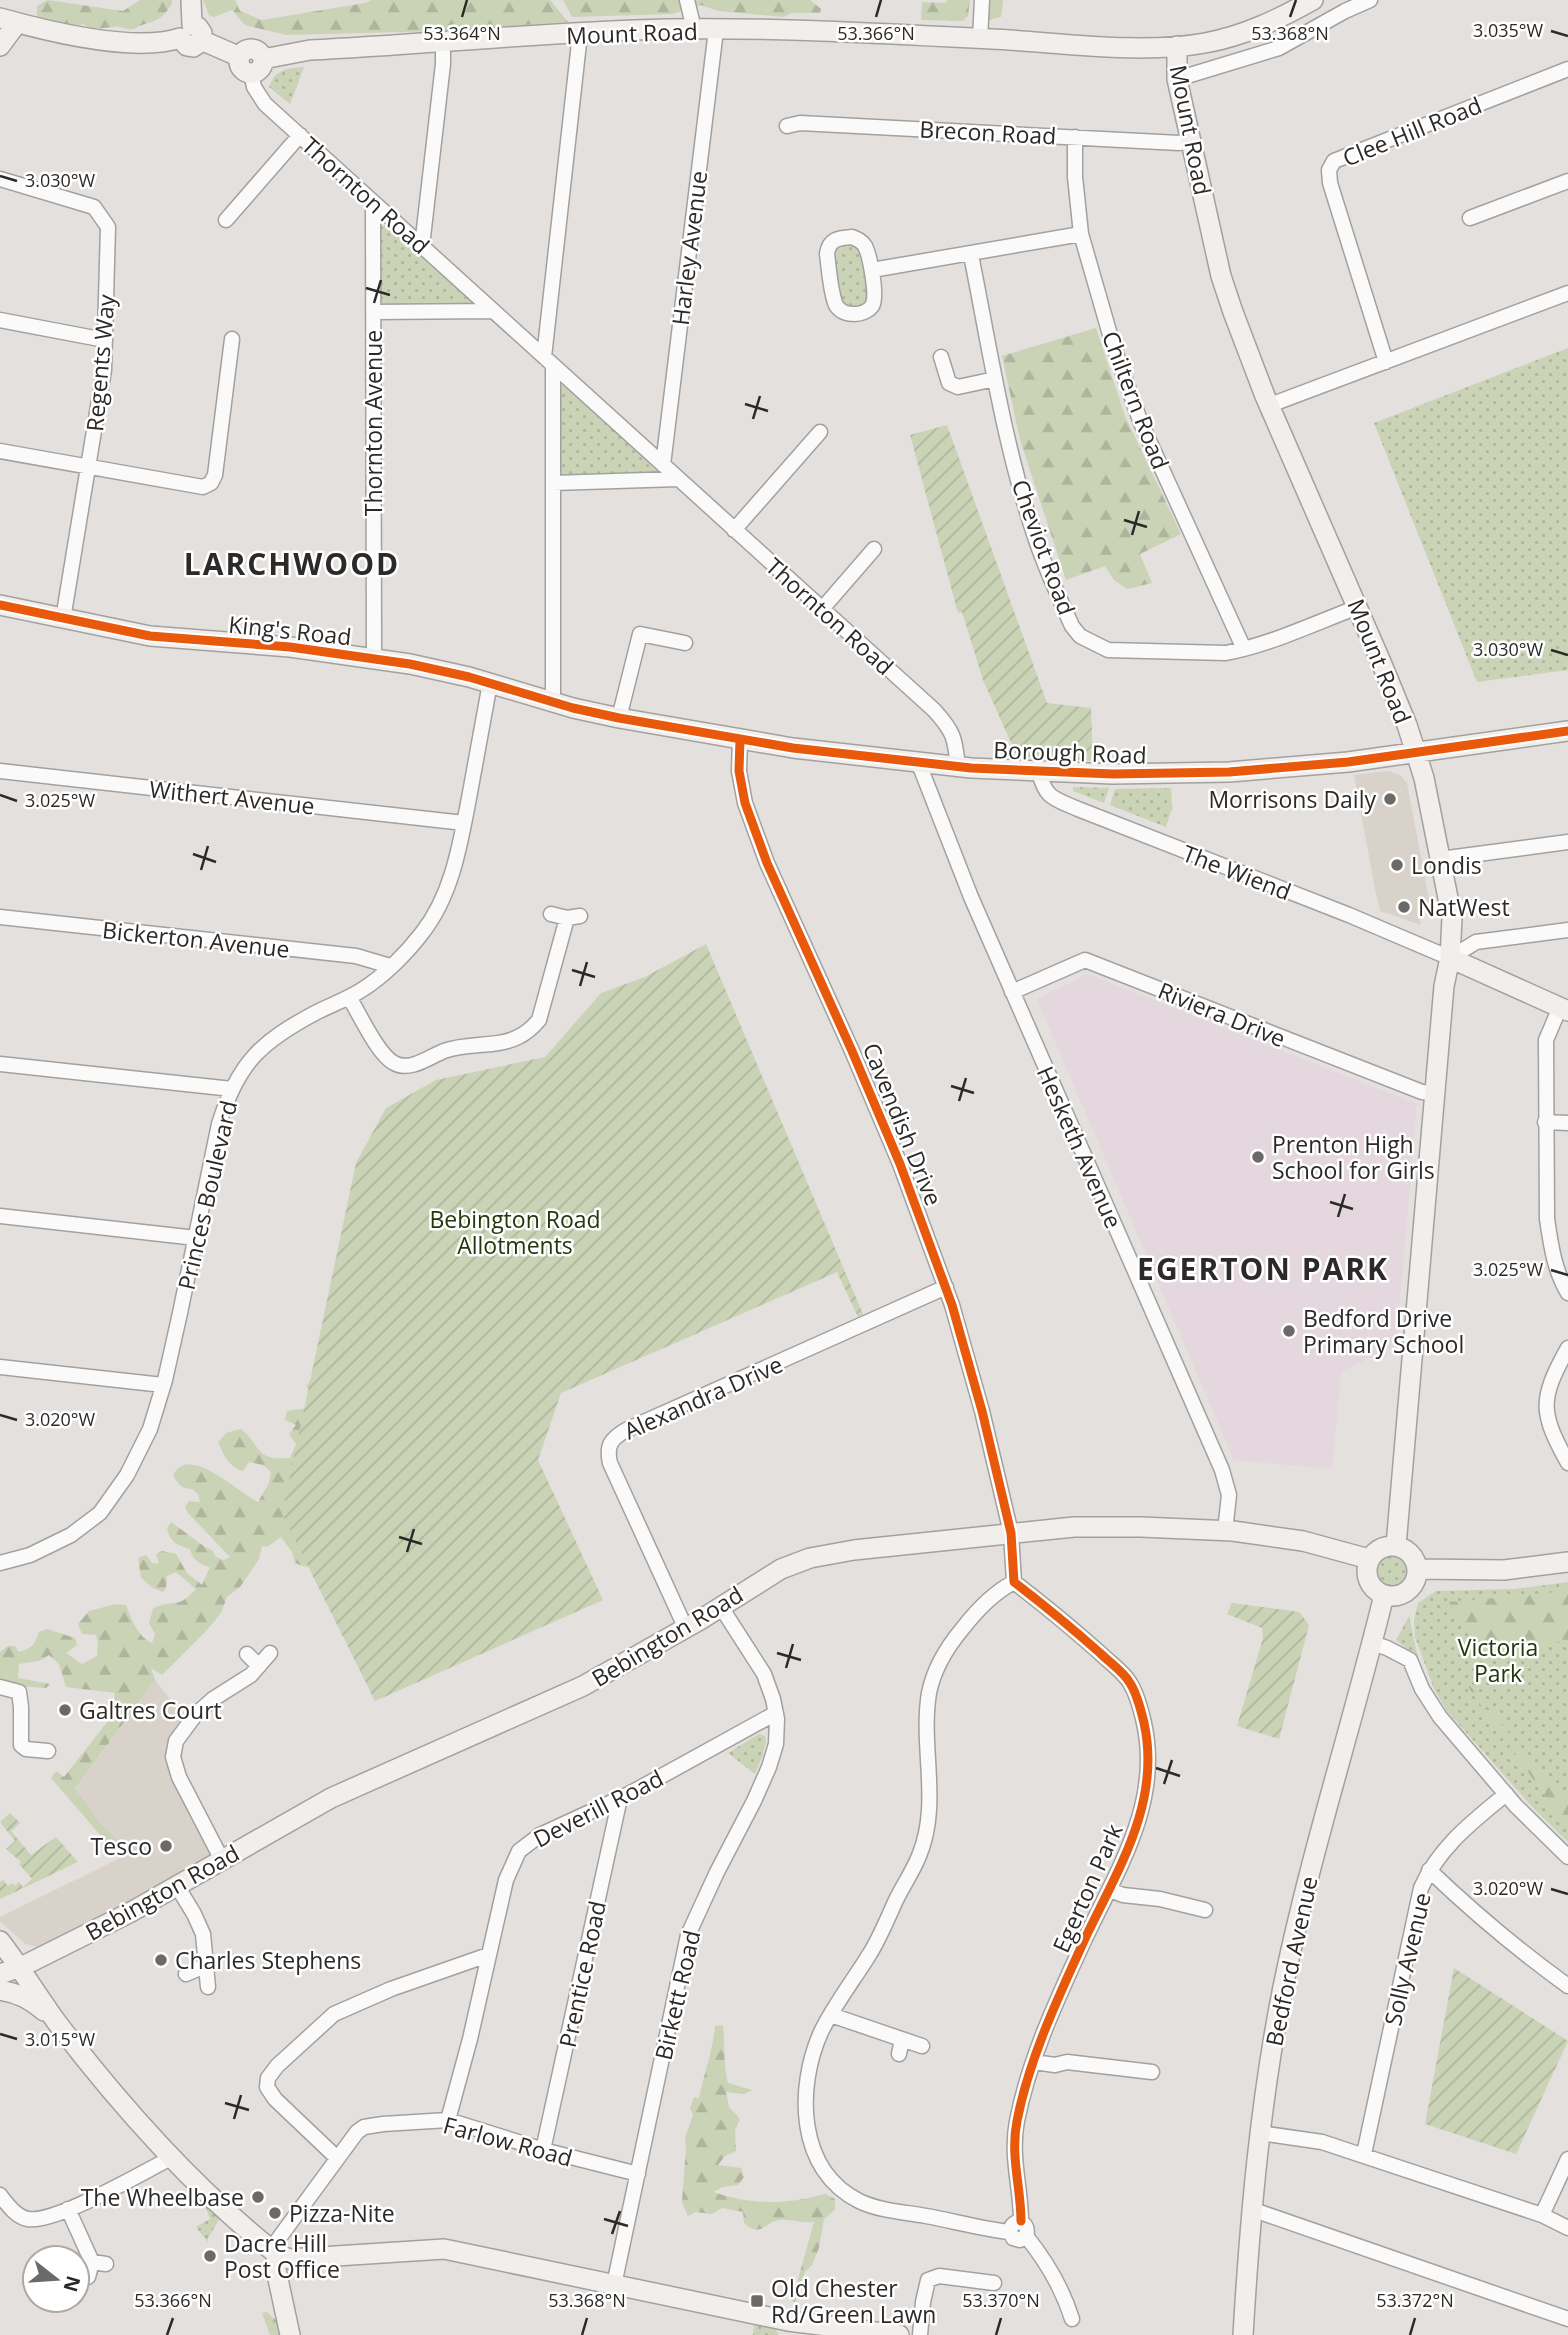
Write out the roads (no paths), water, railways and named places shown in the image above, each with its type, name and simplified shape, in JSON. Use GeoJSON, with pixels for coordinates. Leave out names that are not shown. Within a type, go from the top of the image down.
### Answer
{"type":"FeatureCollection","features":[{"type":"Feature","properties":{"kind":"main road"},"geometry":{"type":"LineString","coordinates":[[191,0],[191,34]]}},
{"type":"Feature","properties":{"kind":"main road"},"geometry":{"type":"LineString","coordinates":[[1177,46],[1206,43],[1246,33],[1313,0]]}},
{"type":"Feature","properties":{"kind":"main road"},"geometry":{"type":"LineString","coordinates":[[0,46],[8,20],[45,30],[112,40],[158,43],[191,34],[251,63]]}},
{"type":"Feature","properties":{"kind":"main road","name":"Mount Road"},"geometry":{"type":"LineString","coordinates":[[251,63],[310,50],[694,30],[980,39],[1102,46],[1177,46],[1177,79],[1221,276],[1245,346],[1358,607],[1416,752],[1424,778],[1452,919],[1434,1093],[1396,1546]]}},
{"type":"Feature","properties":{"kind":"main road","name":"King's Road"},"geometry":{"type":"LineString","coordinates":[[0,605],[150,636],[290,647],[410,664],[490,683],[573,708]]}},
{"type":"Feature","properties":{"kind":"main road","name":"Borough Road"},"geometry":{"type":"LineString","coordinates":[[573,708],[740,739],[919,764],[1039,772],[1229,772],[1348,762],[1568,731]]}},
{"type":"Feature","properties":{"kind":"main road"},"geometry":{"type":"LineString","coordinates":[[1450,958],[1564,1009]]}},
{"type":"Feature","properties":{"kind":"main road","name":"Bebington Road"},"geometry":{"type":"LineString","coordinates":[[0,1974],[20,1967],[131,1912],[331,1798],[583,1686],[686,1629],[781,1569],[810,1558],[854,1550],[1010,1533],[1088,1527],[1141,1527],[1225,1531],[1303,1541],[1369,1559]]}},
{"type":"Feature","properties":{"kind":"main road"},"geometry":{"type":"LineString","coordinates":[[1396,1546],[1412,1555],[1418,1569],[1417,1578],[1409,1591],[1398,1596],[1384,1595],[1374,1590],[1368,1580],[1369,1559],[1382,1547],[1396,1546]]}},
{"type":"Feature","properties":{"kind":"main road"},"geometry":{"type":"LineString","coordinates":[[1418,1569],[1504,1570],[1568,1562]]}},
{"type":"Feature","properties":{"kind":"main road","name":"Bedford Avenue"},"geometry":{"type":"LineString","coordinates":[[1243,2335],[1251,2209],[1272,2050],[1294,1936],[1384,1595]]}},
{"type":"Feature","properties":{"kind":"main road"},"geometry":{"type":"LineString","coordinates":[[0,1941],[94,2070],[171,2158],[215,2202],[274,2252],[290,2259],[444,2249],[614,2285],[788,2328],[899,2335]]}},
{"type":"Feature","properties":{"kind":"main road"},"geometry":{"type":"LineString","coordinates":[[0,1990],[14,1992],[30,1999],[56,2021]]}},
{"type":"Feature","properties":{"kind":"main road"},"geometry":{"type":"LineString","coordinates":[[274,2252],[289,2335]]}},
{"type":"Feature","properties":{"kind":"street"},"geometry":{"type":"LineString","coordinates":[[687,0],[694,30]]}},
{"type":"Feature","properties":{"kind":"street"},"geometry":{"type":"LineString","coordinates":[[980,39],[982,0]]}},
{"type":"Feature","properties":{"kind":"street"},"geometry":{"type":"LineString","coordinates":[[1177,79],[1279,48],[1370,0]]}},
{"type":"Feature","properties":{"kind":"street","name":"Harley Avenue"},"geometry":{"type":"LineString","coordinates":[[663,466],[716,30]]}},
{"type":"Feature","properties":{"kind":"street"},"geometry":{"type":"LineString","coordinates":[[553,702],[553,483],[548,361],[580,34]]}},
{"type":"Feature","properties":{"kind":"street"},"geometry":{"type":"LineString","coordinates":[[422,246],[443,64],[443,41]]}},
{"type":"Feature","properties":{"kind":"street","name":"Thornton Road"},"geometry":{"type":"LineString","coordinates":[[251,63],[254,87],[265,104],[934,710],[951,729],[958,767]]}},
{"type":"Feature","properties":{"kind":"street","name":"Clee Hill Road"},"geometry":{"type":"LineString","coordinates":[[1386,362],[1330,183],[1329,170],[1334,161],[1568,69]]}},
{"type":"Feature","properties":{"kind":"street","name":"Brecon Road"},"geometry":{"type":"LineString","coordinates":[[787,126],[800,123],[1180,143],[1190,141]]}},
{"type":"Feature","properties":{"kind":"street"},"geometry":{"type":"LineString","coordinates":[[226,220],[300,135]]}},
{"type":"Feature","properties":{"kind":"street","name":"Chiltern Road"},"geometry":{"type":"LineString","coordinates":[[1074,137],[1075,177],[1082,234],[1101,306],[1141,423],[1244,649]]}},
{"type":"Feature","properties":{"kind":"street","name":"Regents Way"},"geometry":{"type":"LineString","coordinates":[[0,178],[94,207],[108,227],[104,370],[63,619]]}},
{"type":"Feature","properties":{"kind":"street"},"geometry":{"type":"LineString","coordinates":[[1470,218],[1568,181]]}},
{"type":"Feature","properties":{"kind":"street","name":"Thornton Avenue"},"geometry":{"type":"LineString","coordinates":[[373,202],[374,659]]}},
{"type":"Feature","properties":{"kind":"street"},"geometry":{"type":"LineString","coordinates":[[872,271],[1082,234]]}},
{"type":"Feature","properties":{"kind":"street"},"geometry":{"type":"LineString","coordinates":[[852,237],[860,241],[864,245],[872,271],[872,306],[857,313],[839,311],[835,303],[828,246],[840,238],[852,237]]}},
{"type":"Feature","properties":{"kind":"street","name":"Cheviot Road"},"geometry":{"type":"LineString","coordinates":[[971,255],[1002,417],[1036,539],[1072,626],[1080,636],[1108,650],[1226,653],[1244,649],[1358,607]]}},
{"type":"Feature","properties":{"kind":"street"},"geometry":{"type":"LineString","coordinates":[[1270,405],[1568,293]]}},
{"type":"Feature","properties":{"kind":"street","name":"Thornton Avenue"},"geometry":{"type":"LineString","coordinates":[[373,312],[493,311]]}},
{"type":"Feature","properties":{"kind":"street"},"geometry":{"type":"LineString","coordinates":[[0,320],[105,340]]}},
{"type":"Feature","properties":{"kind":"street"},"geometry":{"type":"LineString","coordinates":[[0,451],[203,487],[211,483],[215,475],[232,339]]}},
{"type":"Feature","properties":{"kind":"street"},"geometry":{"type":"LineString","coordinates":[[941,357],[949,383],[958,387],[995,379]]}},
{"type":"Feature","properties":{"kind":"street"},"geometry":{"type":"LineString","coordinates":[[734,530],[820,432]]}},
{"type":"Feature","properties":{"kind":"street"},"geometry":{"type":"LineString","coordinates":[[553,483],[678,479]]}},
{"type":"Feature","properties":{"kind":"street"},"geometry":{"type":"LineString","coordinates":[[822,609],[874,549]]}},
{"type":"Feature","properties":{"kind":"street"},"geometry":{"type":"LineString","coordinates":[[620,718],[640,634],[685,643]]}},
{"type":"Feature","properties":{"kind":"street","name":"Princes Boulevard"},"geometry":{"type":"LineString","coordinates":[[0,1563],[30,1555],[71,1535],[100,1513],[127,1475],[144,1440],[163,1385],[219,1124],[232,1089],[240,1074],[272,1037],[362,990],[422,933],[439,907],[451,877],[464,822],[490,683]]}},
{"type":"Feature","properties":{"kind":"street","name":"Cavendish Drive"},"geometry":{"type":"LineString","coordinates":[[740,739],[739,771],[745,803],[766,863],[852,1051],[900,1164],[946,1287],[982,1411],[1010,1533]]}},
{"type":"Feature","properties":{"kind":"street","name":"Hesketh Avenue"},"geometry":{"type":"LineString","coordinates":[[919,764],[971,897],[1222,1469],[1228,1495],[1225,1531]]}},
{"type":"Feature","properties":{"kind":"street","name":"Withert Avenue"},"geometry":{"type":"LineString","coordinates":[[0,771],[464,822]]}},
{"type":"Feature","properties":{"kind":"street","name":"The Wiend"},"geometry":{"type":"LineString","coordinates":[[1039,772],[1044,789],[1055,799],[1349,915],[1450,958]]}},
{"type":"Feature","properties":{"kind":"street"},"geometry":{"type":"LineString","coordinates":[[1440,859],[1568,842]]}},
{"type":"Feature","properties":{"kind":"street"},"geometry":{"type":"LineString","coordinates":[[349,997],[379,1047],[390,1062],[398,1065],[420,1062],[446,1050],[517,1038],[539,1020],[573,917],[551,914]]}},
{"type":"Feature","properties":{"kind":"street","name":"Bickerton Avenue"},"geometry":{"type":"LineString","coordinates":[[0,917],[356,956],[390,966]]}},
{"type":"Feature","properties":{"kind":"street"},"geometry":{"type":"LineString","coordinates":[[1450,958],[1474,943],[1568,930]]}},
{"type":"Feature","properties":{"kind":"street","name":"Riviera Drive"},"geometry":{"type":"LineString","coordinates":[[1012,992],[1086,960],[1422,1092],[1434,1093]]}},
{"type":"Feature","properties":{"kind":"street"},"geometry":{"type":"LineString","coordinates":[[1564,1009],[1546,1040],[1545,1122],[1547,1219],[1551,1249],[1560,1279],[1568,1293]]}},
{"type":"Feature","properties":{"kind":"street"},"geometry":{"type":"LineString","coordinates":[[0,1064],[232,1089]]}},
{"type":"Feature","properties":{"kind":"street"},"geometry":{"type":"LineString","coordinates":[[1545,1122],[1568,1123]]}},
{"type":"Feature","properties":{"kind":"street"},"geometry":{"type":"LineString","coordinates":[[0,1216],[196,1238]]}},
{"type":"Feature","properties":{"kind":"street","name":"Alexandra Drive"},"geometry":{"type":"LineString","coordinates":[[686,1629],[610,1463],[610,1443],[626,1430],[946,1287]]}},
{"type":"Feature","properties":{"kind":"street"},"geometry":{"type":"LineString","coordinates":[[1568,1348],[1553,1374],[1546,1411],[1549,1427],[1568,1463]]}},
{"type":"Feature","properties":{"kind":"street"},"geometry":{"type":"LineString","coordinates":[[0,1367],[163,1385]]}},
{"type":"Feature","properties":{"kind":"street"},"geometry":{"type":"LineString","coordinates":[[1010,1533],[1014,1582],[979,1607],[950,1643],[937,1668],[929,1692],[927,1720],[931,1798],[920,1855],[871,1952],[821,2033],[808,2075],[804,2113],[809,2138],[821,2166],[858,2200],[883,2209],[1010,2232]]}},
{"type":"Feature","properties":{"kind":"street","name":"Egerton Park"},"geometry":{"type":"LineString","coordinates":[[1014,1582],[1068,1624],[1130,1682],[1148,1742],[1148,1782],[1143,1807],[1128,1851],[1084,1940],[1041,2037],[1017,2121],[1013,2153],[1021,2221],[1028,2230],[1026,2236],[1048,2263],[1064,2294],[1072,2319]]}},
{"type":"Feature","properties":{"kind":"street","name":"Birkett Road"},"geometry":{"type":"LineString","coordinates":[[614,2285],[688,1936],[769,1767],[776,1744],[776,1713],[764,1674],[721,1606]]}},
{"type":"Feature","properties":{"kind":"street"},"geometry":{"type":"LineString","coordinates":[[1372,1643],[1410,1661],[1422,1689],[1440,1717],[1545,1838],[1568,1857]]}},
{"type":"Feature","properties":{"kind":"street"},"geometry":{"type":"LineString","coordinates":[[222,1860],[179,1777],[173,1757],[176,1741],[196,1714],[213,1699],[251,1675],[270,1653]]}},
{"type":"Feature","properties":{"kind":"street"},"geometry":{"type":"LineString","coordinates":[[247,1654],[259,1666]]}},
{"type":"Feature","properties":{"kind":"street"},"geometry":{"type":"LineString","coordinates":[[0,1687],[19,1692],[21,1745],[26,1749],[48,1751]]}},
{"type":"Feature","properties":{"kind":"street","name":"Deverill Road"},"geometry":{"type":"LineString","coordinates":[[448,2120],[470,2039],[506,1880],[519,1851],[540,1835],[620,1798],[776,1713]]}},
{"type":"Feature","properties":{"kind":"street","name":"Solly Avenue"},"geometry":{"type":"LineString","coordinates":[[1364,2154],[1422,1888],[1429,1870],[1445,1847],[1506,1794]]}},
{"type":"Feature","properties":{"kind":"street","name":"Prentice Road"},"geometry":{"type":"LineString","coordinates":[[543,2150],[620,1798]]}},
{"type":"Feature","properties":{"kind":"street"},"geometry":{"type":"LineString","coordinates":[[1429,1870],[1516,1948],[1568,1986]]}},
{"type":"Feature","properties":{"kind":"street"},"geometry":{"type":"LineString","coordinates":[[177,1886],[204,1934],[208,1987]]}},
{"type":"Feature","properties":{"kind":"street"},"geometry":{"type":"LineString","coordinates":[[1110,1890],[1123,1895],[1160,1899],[1205,1910]]}},
{"type":"Feature","properties":{"kind":"street"},"geometry":{"type":"LineString","coordinates":[[337,2158],[269,2092],[267,2084],[272,2072],[320,2026],[345,2008],[488,1955]]}},
{"type":"Feature","properties":{"kind":"street"},"geometry":{"type":"LineString","coordinates":[[186,1974],[207,1965]]}},
{"type":"Feature","properties":{"kind":"street"},"geometry":{"type":"LineString","coordinates":[[831,2015],[901,2047],[922,2046]]}},
{"type":"Feature","properties":{"kind":"street"},"geometry":{"type":"LineString","coordinates":[[1034,2062],[1055,2065],[1067,2062],[1152,2072]]}},
{"type":"Feature","properties":{"kind":"street","name":"Farlow Road"},"geometry":{"type":"LineString","coordinates":[[274,2252],[337,2158],[364,2127],[448,2120],[543,2150],[638,2174]]}},
{"type":"Feature","properties":{"kind":"street"},"geometry":{"type":"LineString","coordinates":[[1260,2133],[1322,2142],[1364,2154],[1542,2215],[1568,2228]]}},
{"type":"Feature","properties":{"kind":"street"},"geometry":{"type":"LineString","coordinates":[[0,2195],[16,2214],[26,2219],[47,2217],[171,2158]]}},
{"type":"Feature","properties":{"kind":"street"},"geometry":{"type":"LineString","coordinates":[[1542,2215],[1568,2159]]}},
{"type":"Feature","properties":{"kind":"street"},"geometry":{"type":"LineString","coordinates":[[68,2209],[88,2244]]}},
{"type":"Feature","properties":{"kind":"street"},"geometry":{"type":"LineString","coordinates":[[1251,2209],[1568,2319]]}},
{"type":"Feature","properties":{"kind":"street"},"geometry":{"type":"LineString","coordinates":[[1021,2221],[1015,2222],[1010,2232],[1013,2238],[1026,2236]]}},
{"type":"Feature","properties":{"kind":"street"},"geometry":{"type":"LineString","coordinates":[[91,2249],[99,2263],[91,2273]]}},
{"type":"Feature","properties":{"kind":"street"},"geometry":{"type":"LineString","coordinates":[[920,2335],[928,2280],[939,2276],[994,2283]]}},
{"type":"Feature","properties":{"kind":"place","name":"Morrisons Daily"},"geometry":{"type":"Point","coordinates":[1390,799]}},
{"type":"Feature","properties":{"kind":"place","name":"Londis"},"geometry":{"type":"Point","coordinates":[1397,865]}},
{"type":"Feature","properties":{"kind":"place","name":"NatWest"},"geometry":{"type":"Point","coordinates":[1404,907]}},
{"type":"Feature","properties":{"kind":"place","name":"Prenton High School for Girls"},"geometry":{"type":"Point","coordinates":[1258,1157]}},
{"type":"Feature","properties":{"kind":"place","name":"Bedford Drive Primary School"},"geometry":{"type":"Point","coordinates":[1289,1331]}},
{"type":"Feature","properties":{"kind":"place","name":"Galtres Court"},"geometry":{"type":"Point","coordinates":[65,1710]}},
{"type":"Feature","properties":{"kind":"place","name":"Tesco"},"geometry":{"type":"Point","coordinates":[166,1846]}},
{"type":"Feature","properties":{"kind":"place","name":"Charles Stephens"},"geometry":{"type":"Point","coordinates":[161,1960]}},
{"type":"Feature","properties":{"kind":"place","name":"The Wheelbase"},"geometry":{"type":"Point","coordinates":[258,2197]}},
{"type":"Feature","properties":{"kind":"place","name":"Pizza-Nite"},"geometry":{"type":"Point","coordinates":[275,2213]}},
{"type":"Feature","properties":{"kind":"place","name":"Dacre Hill Post Office"},"geometry":{"type":"Point","coordinates":[210,2256]}},
{"type":"Feature","properties":{"kind":"place","name":"Old Chester Rd/Green Lawn"},"geometry":{"type":"Point","coordinates":[757,2301]}},
{"type":"Feature","properties":{"kind":"district","name":"LARCHWOOD"},"geometry":{"type":"Point","coordinates":[292,563]}},
{"type":"Feature","properties":{"kind":"district","name":"EGERTON PARK"},"geometry":{"type":"Point","coordinates":[1263,1268]}},
{"type":"Feature","properties":{"kind":"park label","name":"Bebington Road Allotments"},"geometry":{"type":"Point","coordinates":[515,1232]}},
{"type":"Feature","properties":{"kind":"park label","name":"Victoria Park"},"geometry":{"type":"Point","coordinates":[1498,1660]}}]}
